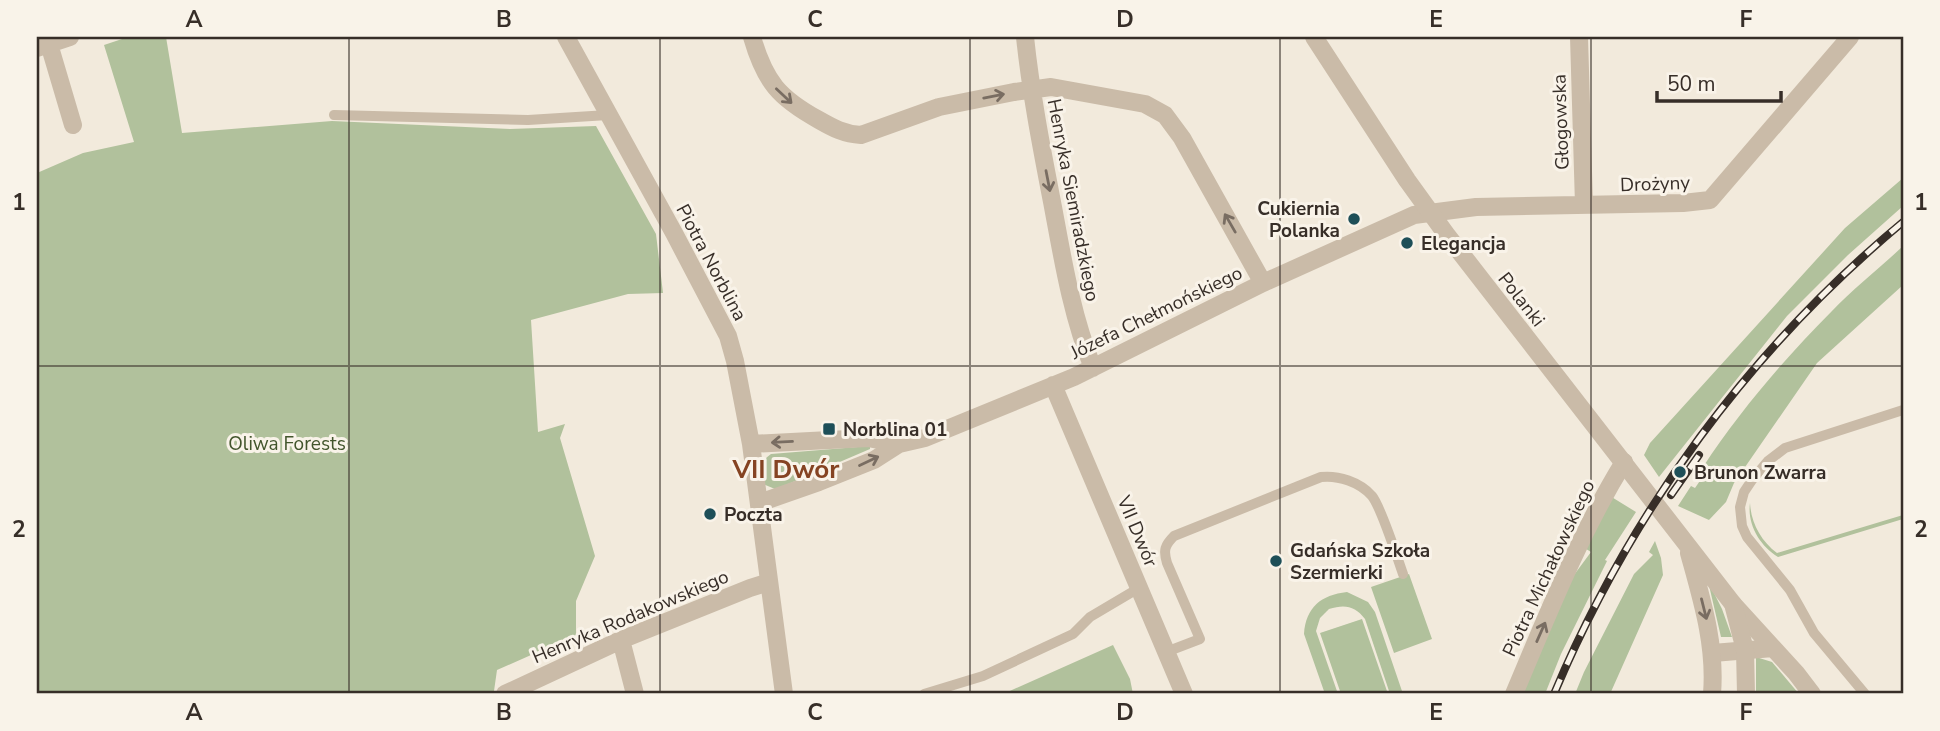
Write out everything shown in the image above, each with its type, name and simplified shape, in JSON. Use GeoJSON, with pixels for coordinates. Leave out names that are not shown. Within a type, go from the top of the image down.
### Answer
{"type":"FeatureCollection","features":[{"type":"Feature","properties":{"kind":"street"},"geometry":{"type":"LineString","coordinates":[[70,37],[43,46],[73,125]]}},
{"type":"Feature","properties":{"kind":"street","name":"Piotra Norblina"},"geometry":{"type":"LineString","coordinates":[[566,37],[727,335],[735,361],[751,444],[784,694]]}},
{"type":"Feature","properties":{"kind":"street"},"geometry":{"type":"LineString","coordinates":[[752,37],[758,56],[776,90],[785,100],[837,131],[850,134],[861,135],[939,107],[1052,87],[1145,104],[1165,115],[1182,138],[1262,283]]}},
{"type":"Feature","properties":{"kind":"street","name":"Henryka Siemiradzkiego"},"geometry":{"type":"LineString","coordinates":[[1025,37],[1031,90],[1064,272],[1093,368]]}},
{"type":"Feature","properties":{"kind":"street","name":"Polanki"},"geometry":{"type":"LineString","coordinates":[[1314,37],[1429,211],[1733,604],[1812,694]]}},
{"type":"Feature","properties":{"kind":"street","name":"Głogowska"},"geometry":{"type":"LineString","coordinates":[[1578,37],[1584,205]]}},
{"type":"Feature","properties":{"kind":"street","name":"Drożyny"},"geometry":{"type":"LineString","coordinates":[[1429,211],[1476,207],[1683,203],[1710,200],[1850,37]]}},
{"type":"Feature","properties":{"kind":"street","name":"Józefa Chełmońskiego"},"geometry":{"type":"LineString","coordinates":[[759,503],[874,460],[899,444],[925,438],[1093,368],[1262,283],[1400,220],[1429,211]]}},
{"type":"Feature","properties":{"kind":"street","name":"VII Dwór"},"geometry":{"type":"LineString","coordinates":[[1053,385],[1184,694]]}},
{"type":"Feature","properties":{"kind":"street","name":"Józefa Chełmońskiego"},"geometry":{"type":"LineString","coordinates":[[751,444],[868,438],[899,444]]}},
{"type":"Feature","properties":{"kind":"street","name":"Piotra Michałowskiego"},"geometry":{"type":"LineString","coordinates":[[1514,694],[1572,562],[1608,488],[1624,462]]}},
{"type":"Feature","properties":{"kind":"street"},"geometry":{"type":"LineString","coordinates":[[1686,543],[1713,653],[1712,694]]}},
{"type":"Feature","properties":{"kind":"street","name":"Henryka Rodakowskiego"},"geometry":{"type":"LineString","coordinates":[[507,694],[621,640],[750,587],[769,582]]}},
{"type":"Feature","properties":{"kind":"street"},"geometry":{"type":"LineString","coordinates":[[1733,604],[1745,650],[1748,679],[1746,694]]}},
{"type":"Feature","properties":{"kind":"street"},"geometry":{"type":"LineString","coordinates":[[621,640],[635,694]]}},
{"type":"Feature","properties":{"kind":"street"},"geometry":{"type":"LineString","coordinates":[[1713,653],[1773,648]]}},
{"type":"Feature","properties":{"kind":"lane"},"geometry":{"type":"LineString","coordinates":[[334,116],[528,120],[608,115]]}},
{"type":"Feature","properties":{"kind":"lane"},"geometry":{"type":"LineString","coordinates":[[1865,694],[1814,633],[1790,590],[1745,534],[1740,508],[1744,492],[1756,474],[1785,448],[1903,410]]}},
{"type":"Feature","properties":{"kind":"lane"},"geometry":{"type":"LineString","coordinates":[[1166,652],[1200,639],[1167,563],[1164,551],[1167,543],[1174,536],[1321,477],[1334,475],[1360,486],[1373,497],[1403,574]]}},
{"type":"Feature","properties":{"kind":"lane"},"geometry":{"type":"LineString","coordinates":[[924,694],[983,676],[1073,634],[1090,617],[1139,588]]}},
{"type":"Feature","properties":{"kind":"green space","name":"Oliwa Forests"},"geometry":{"type":"Polygon","coordinates":[[[128,37],[166,37],[182,133],[332,121],[510,129],[596,126],[656,234],[663,293],[628,294],[531,320],[538,432],[565,424],[560,438],[595,556],[576,601],[576,635],[497,670],[494,691],[487,694],[37,694],[37,173],[83,153],[134,142],[104,45],[128,37]]]}},
{"type":"Feature","properties":{"kind":"green space"},"geometry":{"type":"Polygon","coordinates":[[[1903,178],[1903,206],[1848,255],[1787,316],[1659,477],[1644,455],[1650,443],[1845,228],[1903,178]]]}},
{"type":"Feature","properties":{"kind":"green space"},"geometry":{"type":"Polygon","coordinates":[[[1903,246],[1903,285],[1817,363],[1734,483],[1726,502],[1709,520],[1678,506],[1691,486],[1695,488],[1706,472],[1724,469],[1703,467],[1747,406],[1780,367],[1840,303],[1903,246]]]}},
{"type":"Feature","properties":{"kind":"green space"},"geometry":{"type":"Polygon","coordinates":[[[870,446],[870,449],[775,489],[763,484],[763,464],[771,454],[870,446]]]}},
{"type":"Feature","properties":{"kind":"green space"},"geometry":{"type":"Polygon","coordinates":[[[1610,496],[1636,512],[1605,560],[1607,561],[1561,654],[1545,694],[1520,694],[1571,579],[1591,552],[1583,547],[1610,496]]]}},
{"type":"Feature","properties":{"kind":"green space"},"geometry":{"type":"Polygon","coordinates":[[[1750,503],[1752,518],[1758,531],[1777,553],[1903,515],[1903,519],[1778,557],[1756,534],[1751,519],[1750,503]]]}},
{"type":"Feature","properties":{"kind":"green space"},"geometry":{"type":"Polygon","coordinates":[[[1655,541],[1663,575],[1610,694],[1575,694],[1634,574],[1653,555],[1649,552],[1655,541]]]}},
{"type":"Feature","properties":{"kind":"green space"},"geometry":{"type":"Polygon","coordinates":[[[1409,574],[1432,639],[1394,653],[1371,587],[1409,574]]]}},
{"type":"Feature","properties":{"kind":"green space"},"geometry":{"type":"Polygon","coordinates":[[[1708,581],[1722,609],[1732,637],[1721,637],[1708,581]]]}},
{"type":"Feature","properties":{"kind":"green space"},"geometry":{"type":"Polygon","coordinates":[[[1347,592],[1368,602],[1375,612],[1403,694],[1390,694],[1365,619],[1353,609],[1340,607],[1329,609],[1320,618],[1316,631],[1338,694],[1325,694],[1304,634],[1305,625],[1308,616],[1322,599],[1347,592]]]}},
{"type":"Feature","properties":{"kind":"green space"},"geometry":{"type":"Polygon","coordinates":[[[1362,619],[1388,694],[1341,694],[1320,633],[1362,619]]]}},
{"type":"Feature","properties":{"kind":"green space"},"geometry":{"type":"Polygon","coordinates":[[[1113,645],[1130,679],[1133,694],[1003,694],[1113,645]]]}},
{"type":"Feature","properties":{"kind":"green space"},"geometry":{"type":"Polygon","coordinates":[[[1756,657],[1772,662],[1799,694],[1756,694],[1756,657]]]}},
{"type":"Feature","properties":{"kind":"railway"},"geometry":{"type":"LineString","coordinates":[[1554,694],[1585,626],[1620,561],[1658,498],[1700,437],[1746,379],[1795,324],[1847,271],[1903,222]]}},
{"type":"Feature","properties":{"kind":"railway"},"geometry":{"type":"LineString","coordinates":[[1671,495],[1699,455]]}},
{"type":"Feature","properties":{"kind":"place","name":"Cukiernia Polanka"},"geometry":{"type":"Point","coordinates":[1354,219]}},
{"type":"Feature","properties":{"kind":"place","name":"Elegancja"},"geometry":{"type":"Point","coordinates":[1407,243]}},
{"type":"Feature","properties":{"kind":"place","name":"Norblina 01"},"geometry":{"type":"Point","coordinates":[829,429]}},
{"type":"Feature","properties":{"kind":"place","name":"Brunon Zwarra"},"geometry":{"type":"Point","coordinates":[1680,472]}},
{"type":"Feature","properties":{"kind":"place","name":"Poczta"},"geometry":{"type":"Point","coordinates":[710,514]}},
{"type":"Feature","properties":{"kind":"place","name":"Gdańska Szkoła Szermierki"},"geometry":{"type":"Point","coordinates":[1276,561]}},
{"type":"Feature","properties":{"kind":"district","name":"VII Dwór"},"geometry":{"type":"Point","coordinates":[786,469]}}]}
